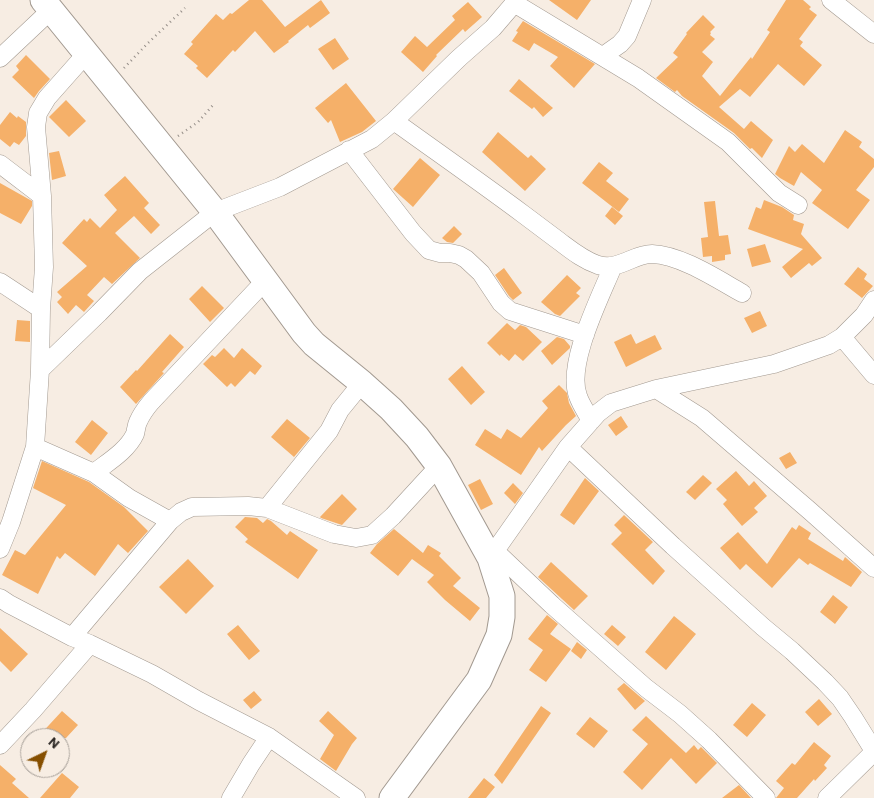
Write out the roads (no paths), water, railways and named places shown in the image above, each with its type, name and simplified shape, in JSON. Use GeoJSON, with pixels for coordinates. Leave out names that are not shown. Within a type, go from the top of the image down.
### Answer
{"type":"FeatureCollection","features":[{"type":"Feature","properties":{"kind":"street"},"geometry":{"type":"LineString","coordinates":[[603,56],[620,44],[627,36],[642,0]]}},
{"type":"Feature","properties":{"kind":"street"},"geometry":{"type":"LineString","coordinates":[[831,0],[874,34]]}},
{"type":"Feature","properties":{"kind":"street"},"geometry":{"type":"LineString","coordinates":[[40,370],[140,271],[215,212],[280,187],[372,139],[394,121],[493,28],[516,2],[638,78],[728,142],[779,193],[798,205]]}},
{"type":"Feature","properties":{"kind":"street"},"geometry":{"type":"LineString","coordinates":[[0,58],[46,3],[215,212],[304,333],[314,344],[391,409],[417,437],[439,466],[492,555],[502,596],[502,617],[499,635],[479,680],[396,796]]}},
{"type":"Feature","properties":{"kind":"street"},"geometry":{"type":"LineString","coordinates":[[0,549],[5,518],[35,447],[44,267],[42,196],[36,127],[38,113],[47,98],[86,54]]}},
{"type":"Feature","properties":{"kind":"street"},"geometry":{"type":"LineString","coordinates":[[394,121],[580,256],[598,265],[613,266],[640,256],[652,254],[664,256],[683,262],[742,293]]}},
{"type":"Feature","properties":{"kind":"street"},"geometry":{"type":"LineString","coordinates":[[349,150],[413,233],[429,250],[459,255],[466,259],[481,273],[501,303],[510,311],[585,335]]}},
{"type":"Feature","properties":{"kind":"street"},"geometry":{"type":"LineString","coordinates":[[0,164],[42,196]]}},
{"type":"Feature","properties":{"kind":"street"},"geometry":{"type":"LineString","coordinates":[[591,421],[578,395],[575,376],[585,335],[613,266]]}},
{"type":"Feature","properties":{"kind":"street"},"geometry":{"type":"LineString","coordinates":[[94,472],[128,444],[135,434],[142,413],[151,402],[265,281]]}},
{"type":"Feature","properties":{"kind":"street"},"geometry":{"type":"LineString","coordinates":[[0,282],[41,309]]}},
{"type":"Feature","properties":{"kind":"street"},"geometry":{"type":"LineString","coordinates":[[492,555],[568,447],[598,412],[611,403],[656,389],[774,364],[829,345],[842,337],[864,315],[874,300]]}},
{"type":"Feature","properties":{"kind":"street"},"geometry":{"type":"LineString","coordinates":[[842,337],[873,373]]}},
{"type":"Feature","properties":{"kind":"street"},"geometry":{"type":"LineString","coordinates":[[267,508],[329,431],[340,410],[362,383]]}},
{"type":"Feature","properties":{"kind":"street"},"geometry":{"type":"LineString","coordinates":[[656,389],[702,418],[874,568]]}},
{"type":"Feature","properties":{"kind":"street"},"geometry":{"type":"LineString","coordinates":[[35,447],[94,472],[129,498],[170,520]]}},
{"type":"Feature","properties":{"kind":"street"},"geometry":{"type":"LineString","coordinates":[[568,447],[673,546],[792,651],[840,698],[874,752],[827,798]]}},
{"type":"Feature","properties":{"kind":"street"},"geometry":{"type":"LineString","coordinates":[[72,637],[170,520],[181,512],[192,507],[248,506],[267,508],[334,534],[356,538],[372,535],[439,466]]}},
{"type":"Feature","properties":{"kind":"street"},"geometry":{"type":"LineString","coordinates":[[492,555],[646,688],[680,714],[709,740],[766,798]]}},
{"type":"Feature","properties":{"kind":"street"},"geometry":{"type":"LineString","coordinates":[[3,605],[152,674],[269,737],[356,798]]}},
{"type":"Feature","properties":{"kind":"street"},"geometry":{"type":"LineString","coordinates":[[0,744],[33,710],[90,644]]}},
{"type":"Feature","properties":{"kind":"street"},"geometry":{"type":"LineString","coordinates":[[231,798],[269,737]]}}]}
